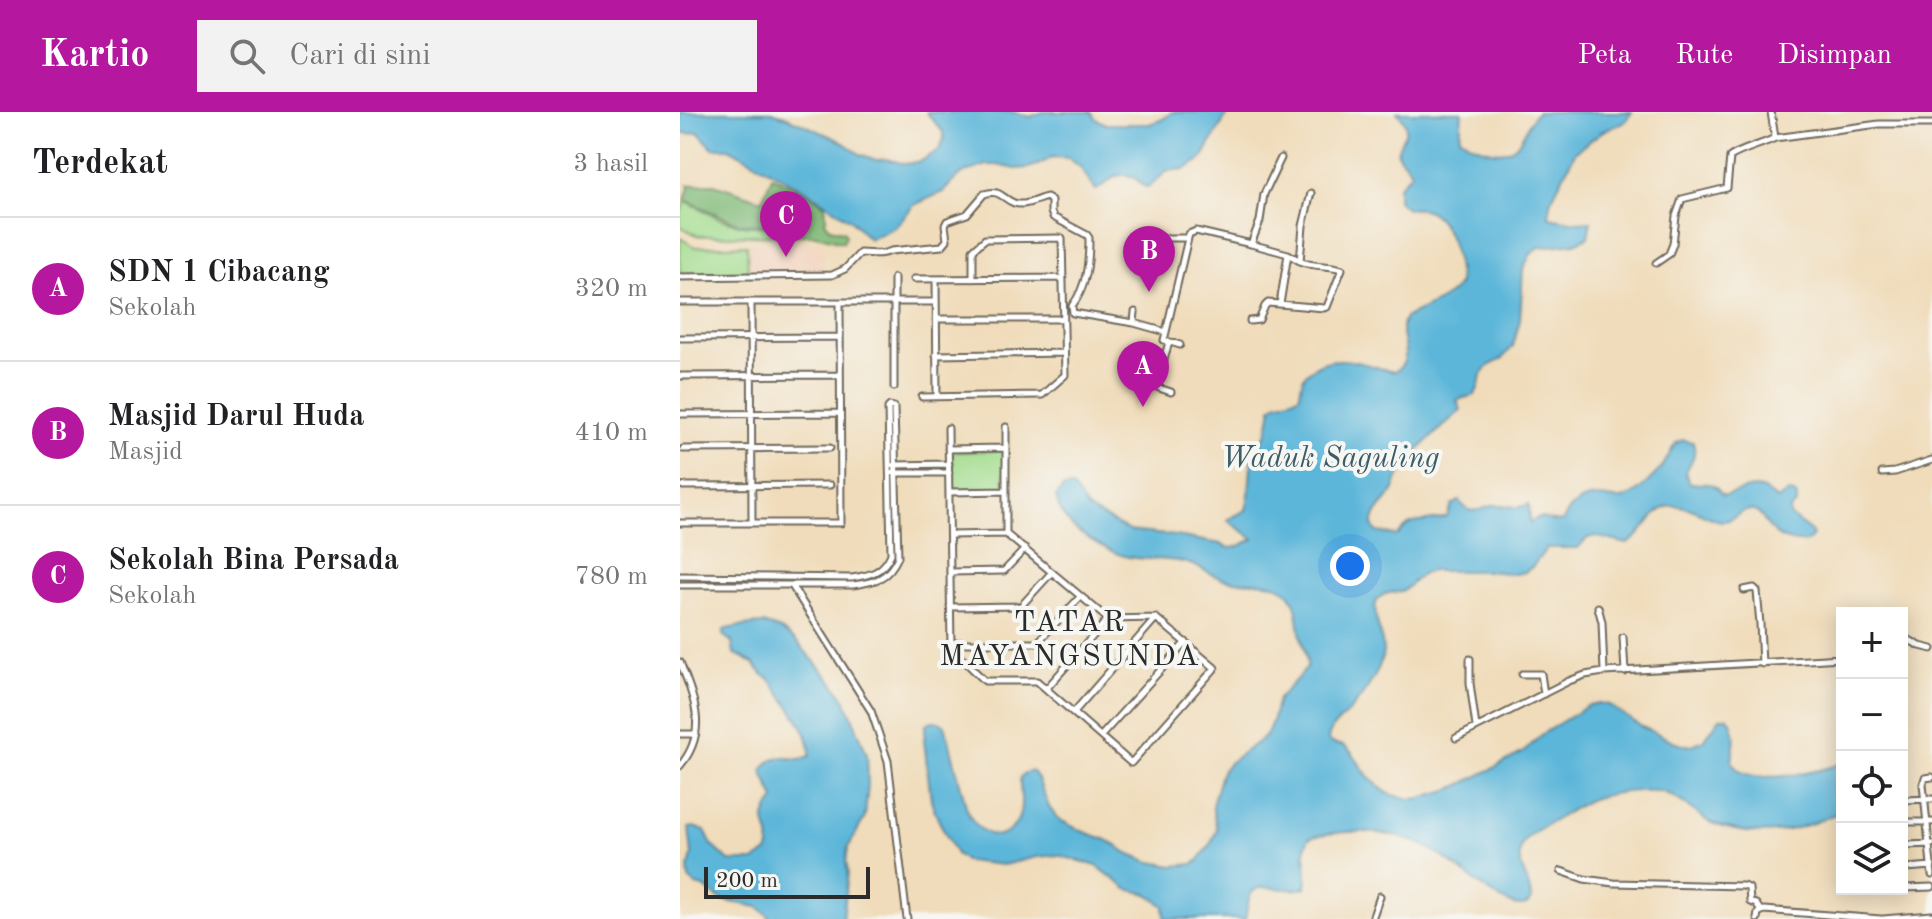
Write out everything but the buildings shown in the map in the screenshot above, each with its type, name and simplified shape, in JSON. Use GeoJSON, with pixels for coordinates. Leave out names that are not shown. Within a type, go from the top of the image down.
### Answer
{"type":"FeatureCollection","features":[{"type":"Feature","properties":{"kind":"street"},"geometry":{"type":"LineString","coordinates":[[1771,112],[1775,138]]}},
{"type":"Feature","properties":{"kind":"street"},"geometry":{"type":"LineString","coordinates":[[1656,263],[1669,254],[1682,199],[1727,188],[1730,157],[1737,153],[1775,138],[1879,124],[1932,124]]}},
{"type":"Feature","properties":{"kind":"street"},"geometry":{"type":"LineString","coordinates":[[1251,244],[1260,221],[1264,194],[1281,158]]}},
{"type":"Feature","properties":{"kind":"street"},"geometry":{"type":"LineString","coordinates":[[680,277],[832,275],[845,269],[860,253],[884,254],[942,246],[947,240],[947,221],[967,214],[987,192],[998,193],[1016,204],[1046,196],[1051,201],[1053,217],[1089,238],[1083,290],[1072,311],[1166,332]]}},
{"type":"Feature","properties":{"kind":"street"},"geometry":{"type":"LineString","coordinates":[[1300,261],[1303,226],[1311,193]]}},
{"type":"Feature","properties":{"kind":"street"},"geometry":{"type":"LineString","coordinates":[[1180,345],[1164,339],[1191,232],[1288,254],[1313,266],[1342,269],[1324,308],[1266,304],[1259,320],[1250,321]]}},
{"type":"Feature","properties":{"kind":"street"},"geometry":{"type":"LineString","coordinates":[[922,397],[1042,395],[1065,375],[1062,238],[985,239],[973,250],[973,279]]}},
{"type":"Feature","properties":{"kind":"street"},"geometry":{"type":"LineString","coordinates":[[1142,249],[1145,238],[1188,238]]}},
{"type":"Feature","properties":{"kind":"street"},"geometry":{"type":"LineString","coordinates":[[1280,304],[1288,254]]}},
{"type":"Feature","properties":{"kind":"street"},"geometry":{"type":"LineString","coordinates":[[894,278],[894,387]]}},
{"type":"Feature","properties":{"kind":"street"},"geometry":{"type":"LineString","coordinates":[[914,279],[1063,278]]}},
{"type":"Feature","properties":{"kind":"street"},"geometry":{"type":"LineString","coordinates":[[936,279],[937,396]]}},
{"type":"Feature","properties":{"kind":"street"},"geometry":{"type":"LineString","coordinates":[[680,302],[936,302]]}},
{"type":"Feature","properties":{"kind":"street"},"geometry":{"type":"LineString","coordinates":[[751,302],[752,523]]}},
{"type":"Feature","properties":{"kind":"street"},"geometry":{"type":"LineString","coordinates":[[680,523],[841,523],[840,302]]}},
{"type":"Feature","properties":{"kind":"street"},"geometry":{"type":"LineString","coordinates":[[1134,323],[1135,312]]}},
{"type":"Feature","properties":{"kind":"street"},"geometry":{"type":"LineString","coordinates":[[936,319],[1063,319]]}},
{"type":"Feature","properties":{"kind":"street"},"geometry":{"type":"LineString","coordinates":[[680,338],[840,337]]}},
{"type":"Feature","properties":{"kind":"street"},"geometry":{"type":"LineString","coordinates":[[1169,342],[1157,384],[1159,388],[1171,392]]}},
{"type":"Feature","properties":{"kind":"street"},"geometry":{"type":"LineString","coordinates":[[936,355],[1064,353]]}},
{"type":"Feature","properties":{"kind":"street"},"geometry":{"type":"LineString","coordinates":[[680,376],[840,375]]}},
{"type":"Feature","properties":{"kind":"street"},"geometry":{"type":"LineString","coordinates":[[680,576],[848,578],[871,575],[881,569],[891,554],[892,469],[894,408],[891,405],[888,408],[892,469],[898,557],[884,577],[853,585],[680,585]]}},
{"type":"Feature","properties":{"kind":"street"},"geometry":{"type":"LineString","coordinates":[[681,414],[840,413]]}},
{"type":"Feature","properties":{"kind":"street"},"geometry":{"type":"LineString","coordinates":[[1006,427],[1006,534]]}},
{"type":"Feature","properties":{"kind":"street"},"geometry":{"type":"LineString","coordinates":[[948,428],[951,648],[985,681],[1037,681],[1131,763],[1215,668],[1156,618],[1108,619],[1006,534],[950,535]]}},
{"type":"Feature","properties":{"kind":"street"},"geometry":{"type":"LineString","coordinates":[[683,449],[830,448]]}},
{"type":"Feature","properties":{"kind":"street"},"geometry":{"type":"LineString","coordinates":[[948,449],[1005,448]]}},
{"type":"Feature","properties":{"kind":"street"},"geometry":{"type":"LineString","coordinates":[[1882,473],[1932,460]]}},
{"type":"Feature","properties":{"kind":"street"},"geometry":{"type":"LineString","coordinates":[[892,469],[949,464]]}},
{"type":"Feature","properties":{"kind":"street"},"geometry":{"type":"LineString","coordinates":[[892,469],[949,473]]}},
{"type":"Feature","properties":{"kind":"street"},"geometry":{"type":"LineString","coordinates":[[683,486],[830,485]]}},
{"type":"Feature","properties":{"kind":"street"},"geometry":{"type":"LineString","coordinates":[[950,492],[1006,491]]}},
{"type":"Feature","properties":{"kind":"street"},"geometry":{"type":"LineString","coordinates":[[950,572],[1004,571],[1025,549]]}},
{"type":"Feature","properties":{"kind":"street"},"geometry":{"type":"LineString","coordinates":[[950,607],[1021,606],[1052,572]]}},
{"type":"Feature","properties":{"kind":"street"},"geometry":{"type":"LineString","coordinates":[[845,585],[848,578]]}},
{"type":"Feature","properties":{"kind":"street"},"geometry":{"type":"LineString","coordinates":[[791,585],[871,711],[888,761],[907,919]]}},
{"type":"Feature","properties":{"kind":"street"},"geometry":{"type":"LineString","coordinates":[[1744,590],[1754,588],[1757,591],[1762,664]]}},
{"type":"Feature","properties":{"kind":"street"},"geometry":{"type":"LineString","coordinates":[[951,643],[1037,643],[1081,596]]}},
{"type":"Feature","properties":{"kind":"street"},"geometry":{"type":"LineString","coordinates":[[1598,607],[1602,622],[1604,672]]}},
{"type":"Feature","properties":{"kind":"street"},"geometry":{"type":"LineString","coordinates":[[1074,712],[1156,618]]}},
{"type":"Feature","properties":{"kind":"street"},"geometry":{"type":"LineString","coordinates":[[1046,689],[1108,619]]}},
{"type":"Feature","properties":{"kind":"street"},"geometry":{"type":"LineString","coordinates":[[1623,637],[1625,672]]}},
{"type":"Feature","properties":{"kind":"street"},"geometry":{"type":"LineString","coordinates":[[1908,639],[1932,649]]}},
{"type":"Feature","properties":{"kind":"street"},"geometry":{"type":"LineString","coordinates":[[1101,736],[1186,642]]}},
{"type":"Feature","properties":{"kind":"street"},"geometry":{"type":"LineString","coordinates":[[1456,738],[1575,678],[1604,672],[1836,658]]}},
{"type":"Feature","properties":{"kind":"street"},"geometry":{"type":"LineString","coordinates":[[1470,659],[1476,727]]}},
{"type":"Feature","properties":{"kind":"street"},"geometry":{"type":"LineString","coordinates":[[680,662],[695,704],[696,734],[680,766]]}},
{"type":"Feature","properties":{"kind":"street"},"geometry":{"type":"LineString","coordinates":[[1522,674],[1541,674],[1544,694]]}},
{"type":"Feature","properties":{"kind":"street"},"geometry":{"type":"LineString","coordinates":[[680,685],[688,685]]}},
{"type":"Feature","properties":{"kind":"street"},"geometry":{"type":"LineString","coordinates":[[680,734],[696,734]]}},
{"type":"Feature","properties":{"kind":"street"},"geometry":{"type":"LineString","coordinates":[[1932,777],[1925,778],[1923,784],[1932,875]]}},
{"type":"Feature","properties":{"kind":"street"},"geometry":{"type":"LineString","coordinates":[[1908,800],[1932,799]]}},
{"type":"Feature","properties":{"kind":"street"},"geometry":{"type":"LineString","coordinates":[[1908,822],[1929,822]]}},
{"type":"Feature","properties":{"kind":"street"},"geometry":{"type":"LineString","coordinates":[[1908,845],[1930,844]]}},
{"type":"Feature","properties":{"kind":"street"},"geometry":{"type":"LineString","coordinates":[[1908,868],[1931,866]]}},
{"type":"Feature","properties":{"kind":"street"},"geometry":{"type":"LineString","coordinates":[[1561,871],[1584,879],[1611,883],[1743,886],[1749,888],[1750,902],[1760,910],[1819,917],[1882,919],[1932,915]]}},
{"type":"Feature","properties":{"kind":"street"},"geometry":{"type":"LineString","coordinates":[[1908,888],[1932,887]]}},
{"type":"Feature","properties":{"kind":"street"},"geometry":{"type":"LineString","coordinates":[[1372,919],[1380,896]]}},
{"type":"Feature","properties":{"kind":"street"},"geometry":{"type":"LineString","coordinates":[[1757,919],[1760,910]]}},
{"type":"Feature","properties":{"kind":"shaded area"},"geometry":{"type":"Polygon","coordinates":[[[749,243],[824,243],[824,271],[749,272],[749,243]]]}},
{"type":"Feature","properties":{"kind":"green space"},"geometry":{"type":"Polygon","coordinates":[[[772,176],[825,205],[825,222],[830,228],[843,231],[846,235],[843,242],[816,235],[800,235],[793,226],[739,224],[685,200],[688,185],[714,184],[762,200],[772,176]]]}},
{"type":"Feature","properties":{"kind":"green space"},"geometry":{"type":"Polygon","coordinates":[[[686,201],[740,225],[792,228],[798,235],[698,236],[680,226],[680,214],[686,201]]]}},
{"type":"Feature","properties":{"kind":"green space"},"geometry":{"type":"Polygon","coordinates":[[[680,238],[695,247],[747,245],[748,272],[680,273],[680,238]]]}},
{"type":"Feature","properties":{"kind":"green space"},"geometry":{"type":"Polygon","coordinates":[[[1004,450],[1004,488],[953,489],[952,452],[1004,450]]]}},
{"type":"Feature","properties":{"kind":"water"},"geometry":{"type":"Polygon","coordinates":[[[680,112],[771,112],[841,141],[860,154],[876,160],[906,164],[921,161],[939,150],[944,139],[943,132],[926,112],[1013,112],[1030,117],[1043,112],[1091,112],[1106,124],[1149,124],[1172,112],[1227,112],[1201,160],[1185,169],[1166,171],[1150,186],[1146,187],[1131,176],[1120,175],[1096,190],[1079,166],[1068,158],[1053,157],[1028,168],[987,165],[966,172],[943,192],[914,205],[895,227],[870,239],[852,221],[807,191],[729,148],[713,148],[698,132],[680,132],[680,112]]]}},
{"type":"Feature","properties":{"kind":"water","name":"Waduk Saguling"},"geometry":{"type":"Polygon","coordinates":[[[1397,112],[1462,112],[1460,137],[1473,145],[1498,152],[1513,148],[1518,143],[1538,112],[1632,112],[1625,122],[1603,131],[1576,151],[1550,202],[1549,217],[1576,222],[1591,221],[1588,237],[1575,243],[1539,247],[1530,255],[1523,269],[1520,320],[1513,346],[1481,375],[1475,395],[1457,400],[1461,410],[1404,468],[1392,493],[1375,514],[1373,528],[1397,536],[1410,524],[1447,517],[1452,505],[1459,501],[1472,511],[1496,505],[1516,507],[1529,504],[1530,523],[1539,518],[1563,521],[1571,508],[1585,499],[1622,499],[1632,495],[1658,472],[1676,443],[1683,440],[1693,442],[1694,447],[1693,458],[1685,473],[1689,482],[1711,485],[1723,495],[1756,488],[1777,500],[1787,493],[1794,494],[1797,503],[1790,510],[1790,516],[1813,536],[1807,542],[1785,539],[1751,510],[1722,521],[1686,507],[1671,506],[1656,514],[1627,544],[1594,536],[1578,548],[1547,548],[1525,572],[1431,571],[1422,574],[1402,592],[1387,593],[1379,598],[1376,615],[1383,648],[1380,665],[1366,689],[1335,725],[1328,740],[1351,752],[1368,776],[1383,790],[1411,799],[1454,788],[1492,769],[1524,752],[1542,734],[1589,705],[1609,705],[1642,727],[1682,745],[1704,740],[1720,718],[1728,717],[1734,733],[1732,762],[1740,771],[1776,777],[1836,765],[1836,814],[1796,828],[1760,833],[1716,825],[1676,798],[1658,791],[1626,792],[1594,798],[1538,829],[1524,842],[1519,853],[1531,900],[1524,906],[1501,899],[1423,845],[1395,836],[1366,832],[1309,838],[1305,850],[1306,887],[1255,890],[1251,894],[1245,919],[1165,919],[1164,906],[1148,894],[1127,889],[1097,866],[1058,855],[1003,865],[965,861],[956,854],[931,800],[924,740],[926,724],[931,721],[945,725],[967,810],[984,832],[999,835],[1013,827],[1021,808],[1020,777],[1029,771],[1037,777],[1049,807],[1058,819],[1147,861],[1173,866],[1193,864],[1210,845],[1217,830],[1213,801],[1222,771],[1266,736],[1278,699],[1307,668],[1292,597],[1285,590],[1268,583],[1228,580],[1183,562],[1128,557],[1113,552],[1072,526],[1062,514],[1056,497],[1063,488],[1072,487],[1087,509],[1129,531],[1176,536],[1229,548],[1254,539],[1227,520],[1246,510],[1253,456],[1268,430],[1272,407],[1299,396],[1304,377],[1312,369],[1332,360],[1352,361],[1394,372],[1404,360],[1402,325],[1405,318],[1443,299],[1459,283],[1454,252],[1441,222],[1426,210],[1408,208],[1398,200],[1398,187],[1411,173],[1397,153],[1406,128],[1397,112]]]}},
{"type":"Feature","properties":{"kind":"water"},"geometry":{"type":"Polygon","coordinates":[[[763,624],[781,630],[797,642],[830,679],[845,699],[867,754],[865,817],[848,848],[843,919],[769,919],[758,907],[718,898],[689,879],[692,855],[689,828],[705,831],[712,845],[729,861],[754,861],[768,852],[769,836],[765,821],[775,799],[762,771],[779,757],[796,759],[810,756],[802,726],[769,678],[753,663],[734,653],[732,642],[723,635],[724,630],[763,624]]]}},
{"type":"Feature","properties":{"kind":"place","name":"Sekolah Bina Persada"},"geometry":{"type":"Point","coordinates":[786,257]}},
{"type":"Feature","properties":{"kind":"place","name":"Masjid Darul Huda"},"geometry":{"type":"Point","coordinates":[1149,292]}},
{"type":"Feature","properties":{"kind":"place","name":"SDN 1 Cibacang"},"geometry":{"type":"Point","coordinates":[1143,407]}},
{"type":"Feature","properties":{"kind":"district","name":"TATAR MAYANGSUNDA"},"geometry":{"type":"Point","coordinates":[1070,640]}}]}
